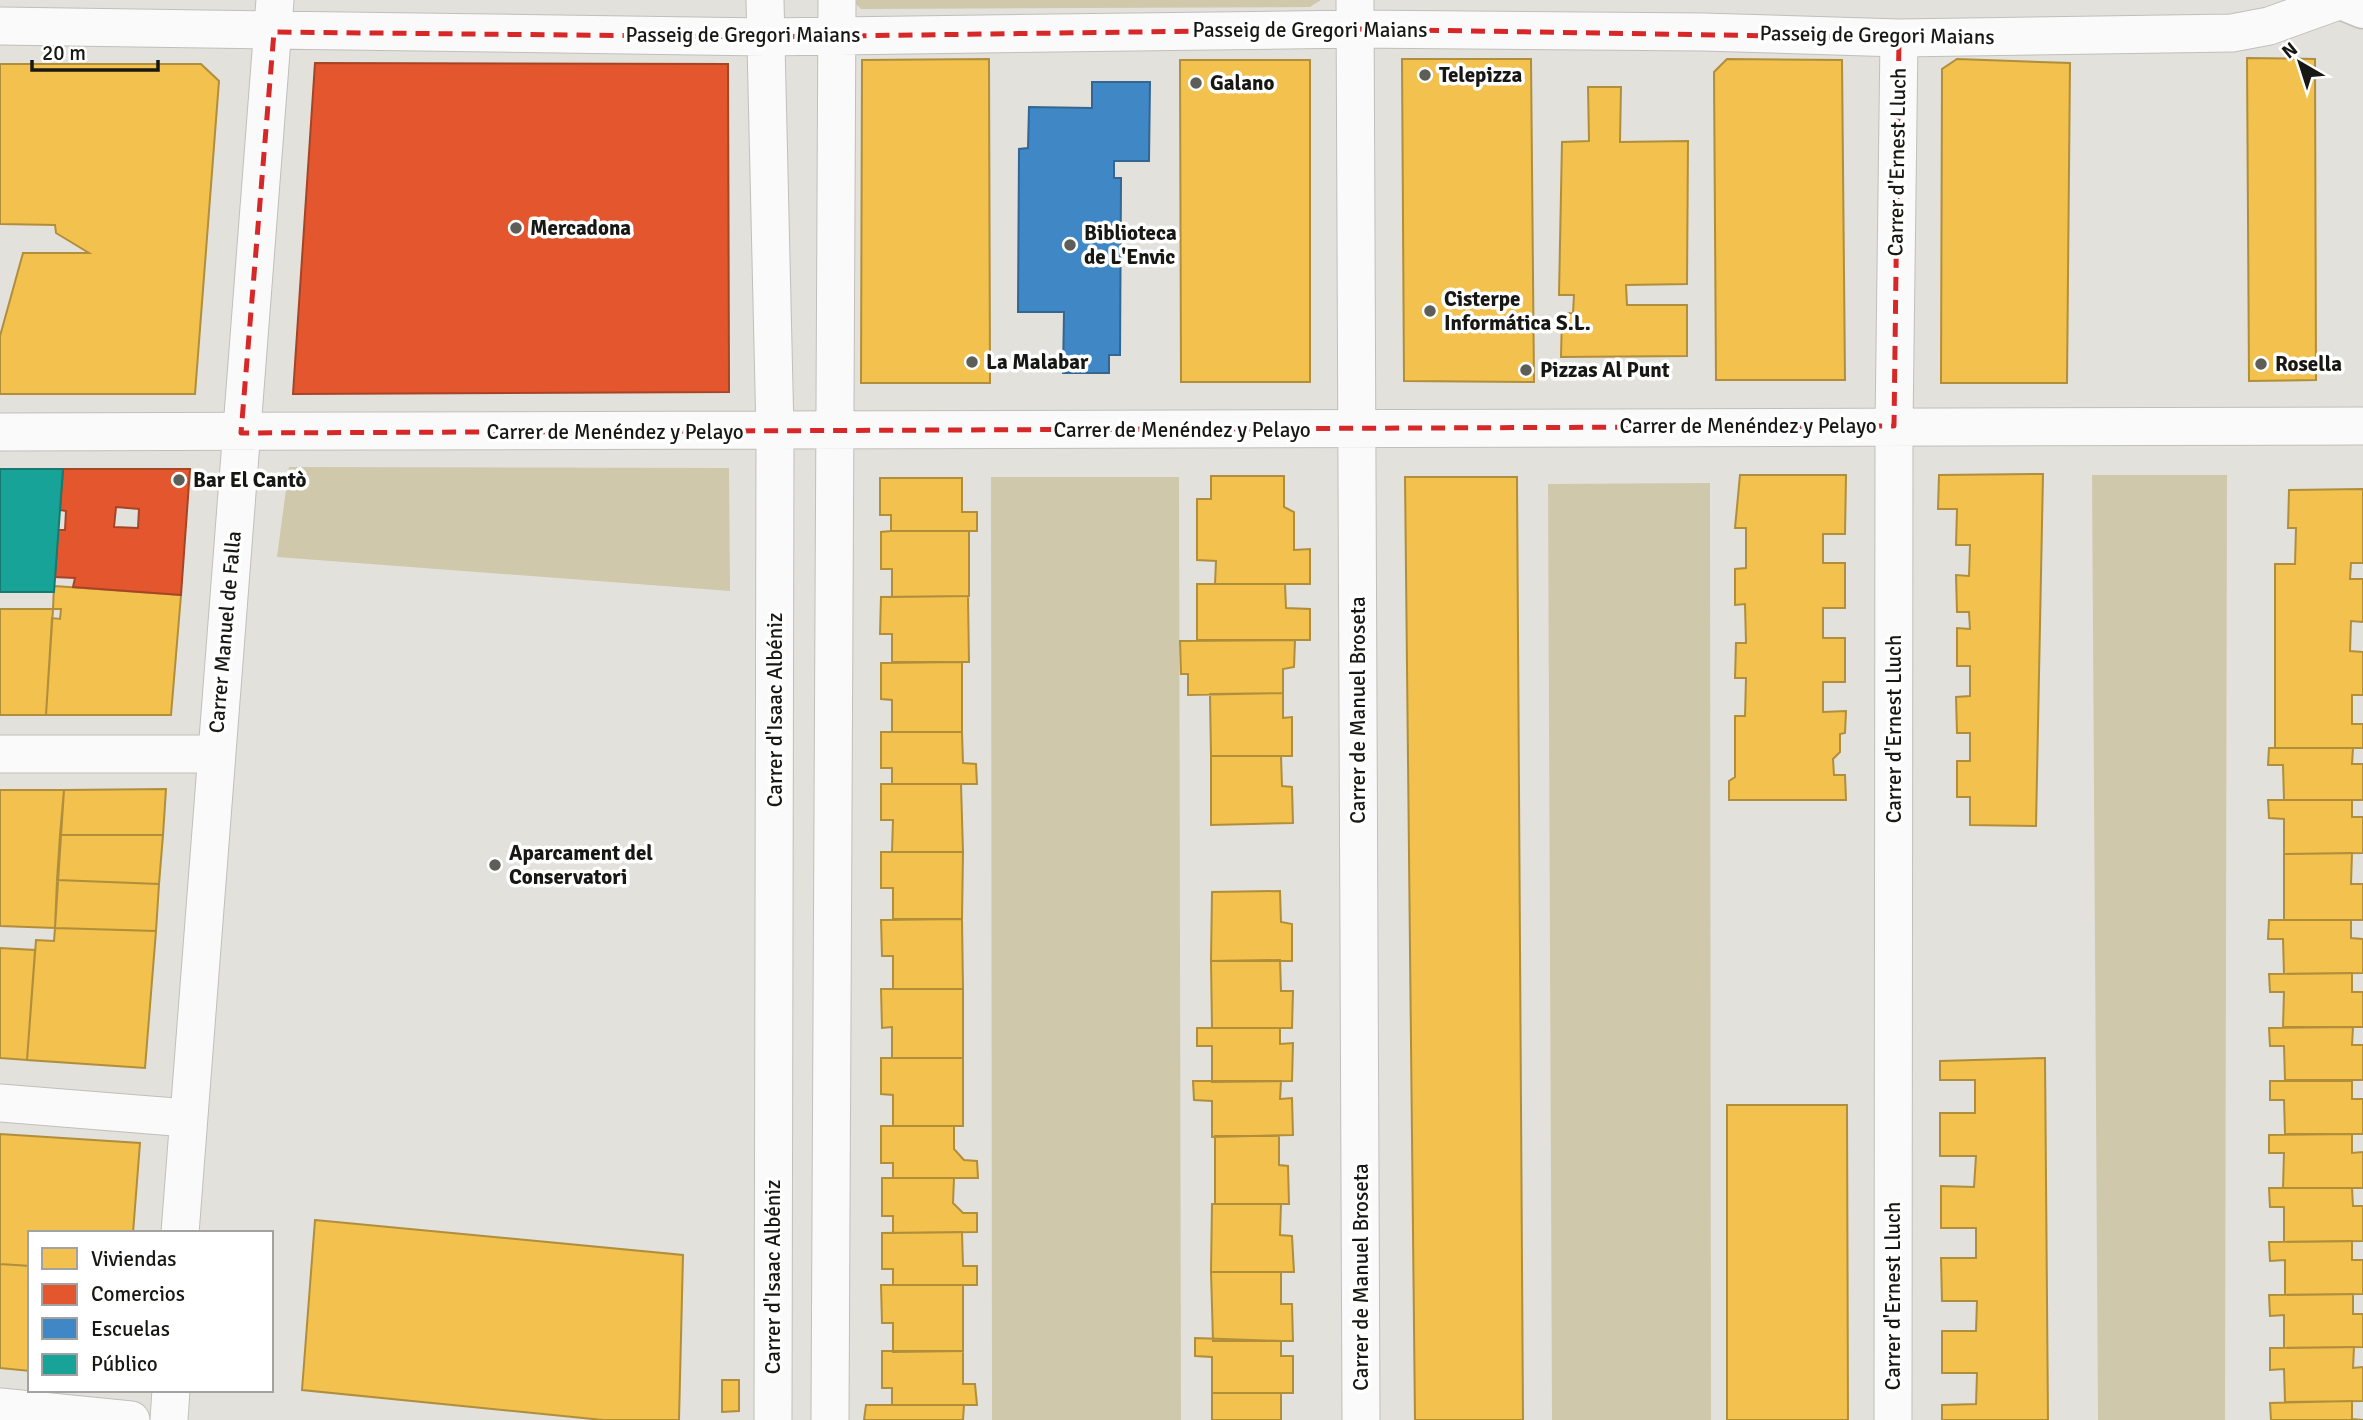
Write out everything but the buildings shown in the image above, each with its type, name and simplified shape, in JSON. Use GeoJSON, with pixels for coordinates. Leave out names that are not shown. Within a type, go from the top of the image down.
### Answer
{"type":"FeatureCollection","features":[{"type":"Feature","properties":{"kind":"street","name":"Carrer d'Isaac Albéniz"},"geometry":{"type":"LineString","coordinates":[[765,0],[775,432],[773,1420]]}},
{"type":"Feature","properties":{"kind":"street","name":"Passeig de Gregori Maians"},"geometry":{"type":"LineString","coordinates":[[0,26],[274,16],[766,37],[837,18],[1355,15],[1703,32],[1899,38],[2232,33],[2269,26],[2341,0]]}},
{"type":"Feature","properties":{"kind":"street"},"geometry":{"type":"LineString","coordinates":[[2341,0],[2363,9]]}},
{"type":"Feature","properties":{"kind":"street","name":"Carrer de Manuel Broseta"},"geometry":{"type":"LineString","coordinates":[[1355,15],[1362,1420]]}},
{"type":"Feature","properties":{"kind":"street","name":"Carrer Manuel de Falla"},"geometry":{"type":"LineString","coordinates":[[180,1231],[274,16]]}},
{"type":"Feature","properties":{"kind":"street"},"geometry":{"type":"LineString","coordinates":[[830,1420],[837,18]]}},
{"type":"Feature","properties":{"kind":"street","name":"Carrer d'Ernest Lluch"},"geometry":{"type":"LineString","coordinates":[[1893,1420],[1894,426],[1899,38]]}},
{"type":"Feature","properties":{"kind":"street","name":"Carrer de Menéndez y Pelayo"},"geometry":{"type":"LineString","coordinates":[[0,432],[2363,426]]}},
{"type":"Feature","properties":{"kind":"street"},"geometry":{"type":"LineString","coordinates":[[0,754],[215,754]]}},
{"type":"Feature","properties":{"kind":"street"},"geometry":{"type":"LineString","coordinates":[[0,1103],[187,1118]]}},
{"type":"Feature","properties":{"kind":"street"},"geometry":{"type":"LineString","coordinates":[[169,1420],[171,1392]]}},
{"type":"Feature","properties":{"kind":"street"},"geometry":{"type":"LineString","coordinates":[[0,1407],[131,1420]]}},
{"type":"Feature","properties":{"kind":"highlighted area"},"geometry":{"type":"Polygon","coordinates":[[[1356,29],[1899,38],[1894,426],[241,433],[274,32],[766,37],[1356,29]]]}},
{"type":"Feature","properties":{"kind":"shaded area"},"geometry":{"type":"Polygon","coordinates":[[[852,0],[1321,0],[1310,7],[861,9],[852,0]]]}},
{"type":"Feature","properties":{"kind":"shaded area"},"geometry":{"type":"Polygon","coordinates":[[[289,467],[729,468],[730,591],[277,557],[289,467]]]}},
{"type":"Feature","properties":{"kind":"shaded area"},"geometry":{"type":"Polygon","coordinates":[[[2092,475],[2227,475],[2225,1420],[2098,1420],[2092,475]]]}},
{"type":"Feature","properties":{"kind":"shaded area"},"geometry":{"type":"Polygon","coordinates":[[[991,477],[1179,477],[1181,1420],[992,1420],[991,477]]]}},
{"type":"Feature","properties":{"kind":"shaded area"},"geometry":{"type":"Polygon","coordinates":[[[1710,483],[1711,1420],[1552,1420],[1548,484],[1710,483]]]}},
{"type":"Feature","properties":{"kind":"place","name":"Telepizza"},"geometry":{"type":"Point","coordinates":[1425,75]}},
{"type":"Feature","properties":{"kind":"place","name":"Galano"},"geometry":{"type":"Point","coordinates":[1196,83]}},
{"type":"Feature","properties":{"kind":"place","name":"Mercadona"},"geometry":{"type":"Point","coordinates":[516,228]}},
{"type":"Feature","properties":{"kind":"place","name":"Biblioteca de L'Envic"},"geometry":{"type":"Point","coordinates":[1070,245]}},
{"type":"Feature","properties":{"kind":"place","name":"Cisterpe Informática S.L."},"geometry":{"type":"Point","coordinates":[1430,311]}},
{"type":"Feature","properties":{"kind":"place","name":"La Malabar"},"geometry":{"type":"Point","coordinates":[972,362]}},
{"type":"Feature","properties":{"kind":"place","name":"Rosella"},"geometry":{"type":"Point","coordinates":[2261,364]}},
{"type":"Feature","properties":{"kind":"place","name":"Pizzas Al Punt"},"geometry":{"type":"Point","coordinates":[1526,370]}},
{"type":"Feature","properties":{"kind":"place","name":"Bar El Cantò"},"geometry":{"type":"Point","coordinates":[179,480]}},
{"type":"Feature","properties":{"kind":"place","name":"Aparcament del Conservatori"},"geometry":{"type":"Point","coordinates":[495,865]}}]}
